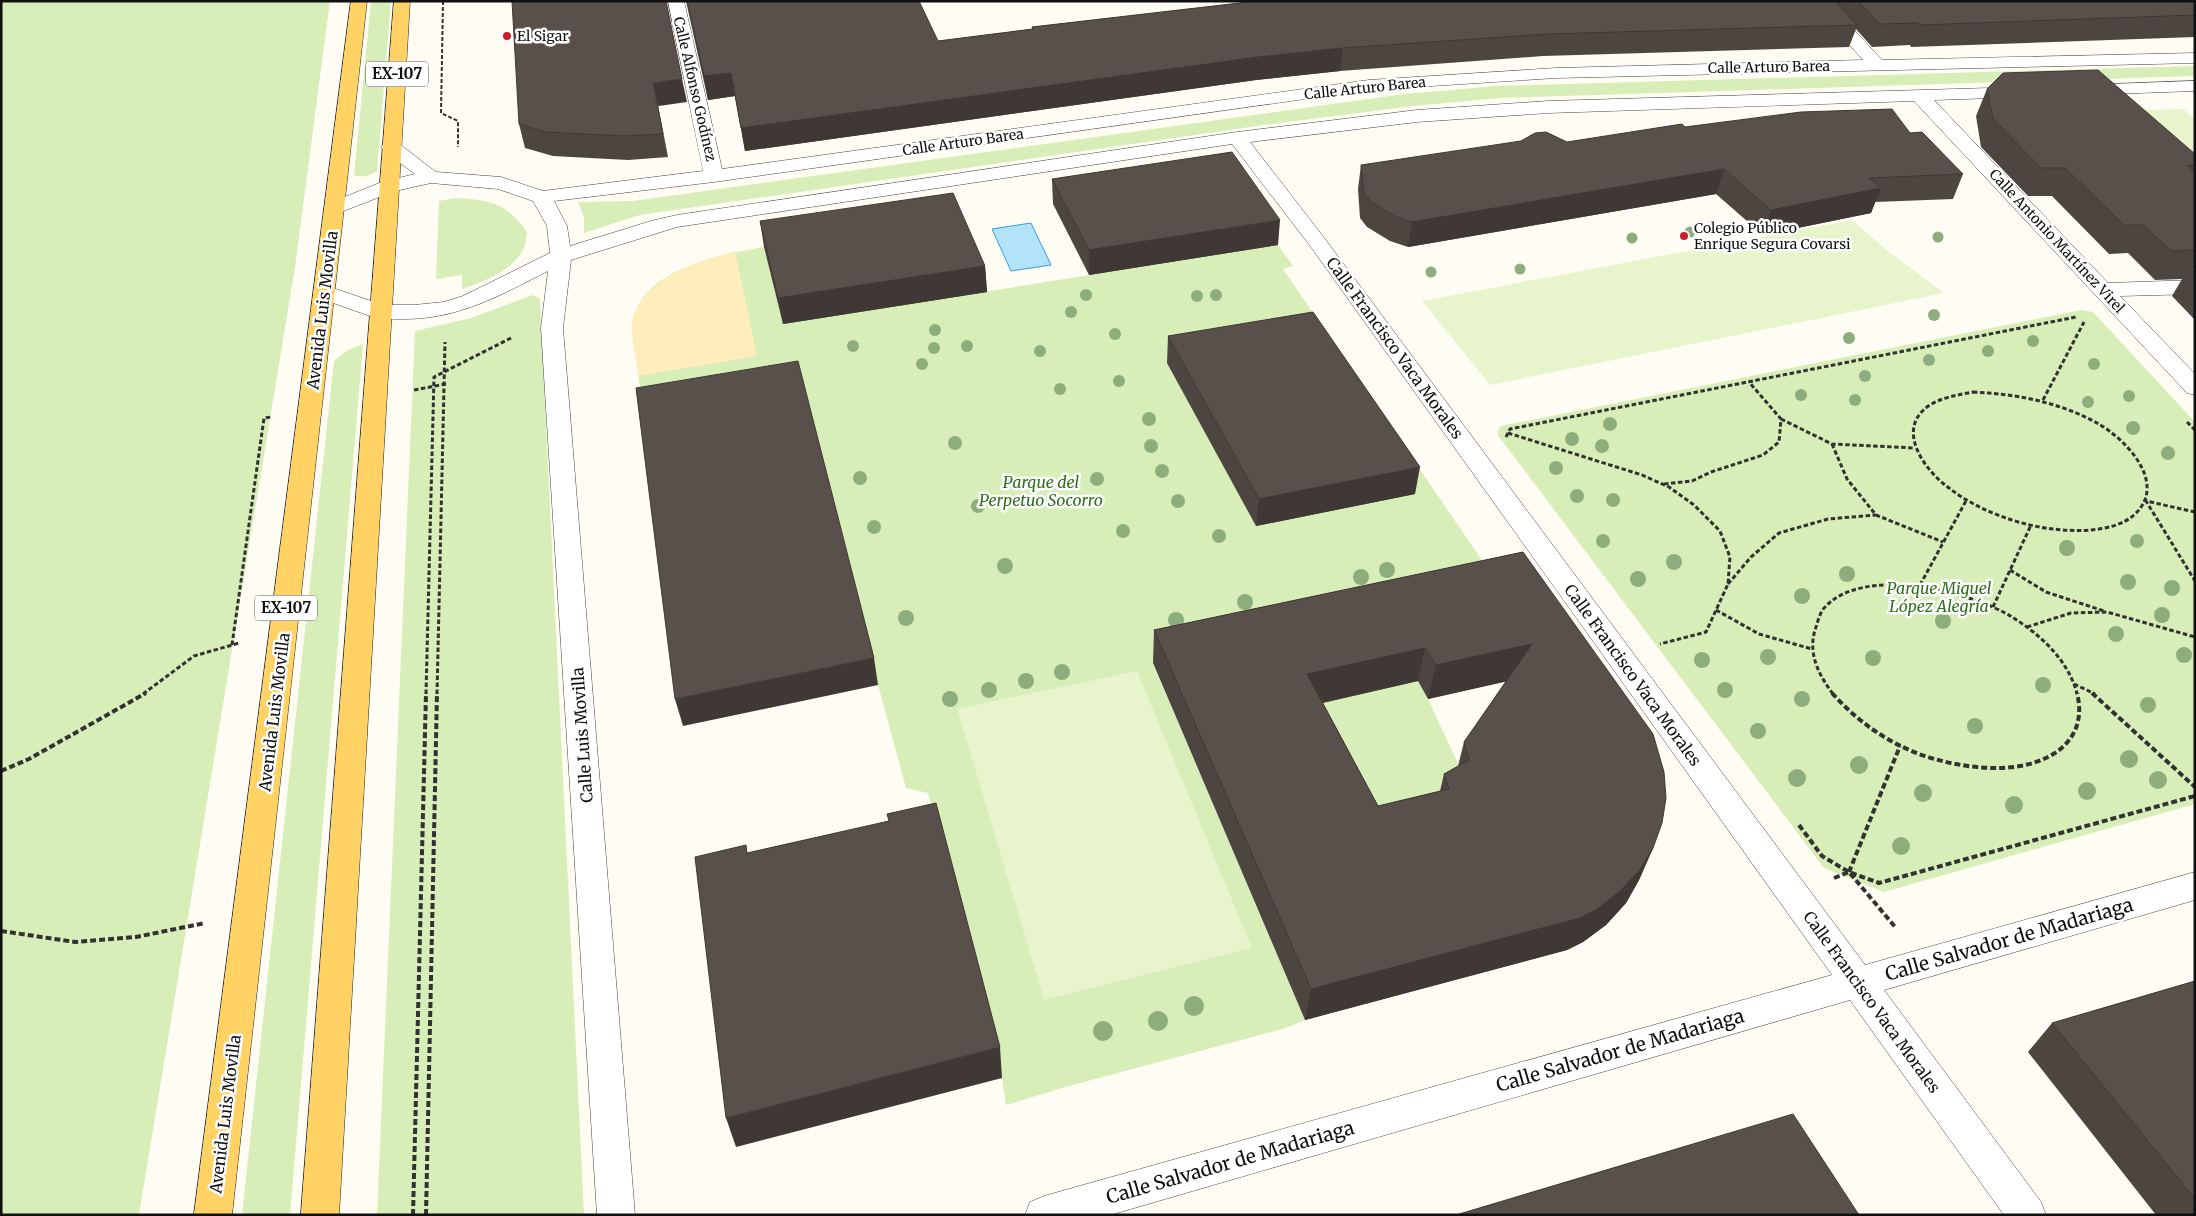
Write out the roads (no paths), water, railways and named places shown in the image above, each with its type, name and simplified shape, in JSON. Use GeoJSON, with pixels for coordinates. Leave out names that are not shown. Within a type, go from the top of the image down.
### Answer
{"type":"FeatureCollection","features":[{"type":"Feature","properties":{"kind":"main road","name":"Avenida Luis Movilla"},"geometry":{"type":"LineString","coordinates":[[213,1215],[359,1]]}},
{"type":"Feature","properties":{"kind":"main road","name":"EX-107"},"geometry":{"type":"LineString","coordinates":[[320,1215],[402,1]]}},
{"type":"Feature","properties":{"kind":"street","name":"Calle Alfonso Godínez"},"geometry":{"type":"LineString","coordinates":[[676,1],[714,176]]}},
{"type":"Feature","properties":{"kind":"street"},"geometry":{"type":"LineString","coordinates":[[1818,1],[1877,65]]}},
{"type":"Feature","properties":{"kind":"street","name":"Calle Arturo Barea"},"geometry":{"type":"LineString","coordinates":[[334,208],[389,186],[431,177],[501,182],[541,197],[714,176],[1369,85],[1556,72],[2195,58]]}},
{"type":"Feature","properties":{"kind":"street"},"geometry":{"type":"LineString","coordinates":[[2067,90],[2195,86]]}},
{"type":"Feature","properties":{"kind":"street","name":"Calle Arturo Barea"},"geometry":{"type":"LineString","coordinates":[[324,292],[381,312],[414,312],[445,308],[471,301],[560,256],[658,225],[677,221],[1236,138],[1417,116],[1548,107],[2047,91]]}},
{"type":"Feature","properties":{"kind":"street","name":"Calle Antonio Martínez Virel"},"geometry":{"type":"LineString","coordinates":[[1919,96],[2195,388]]}},
{"type":"Feature","properties":{"kind":"street","name":"Calle Francisco Vaca Morales"},"geometry":{"type":"LineString","coordinates":[[1236,138],[1318,243],[2027,1215]]}},
{"type":"Feature","properties":{"kind":"street"},"geometry":{"type":"LineString","coordinates":[[391,147],[431,177]]}},
{"type":"Feature","properties":{"kind":"street"},"geometry":{"type":"LineString","coordinates":[[541,197],[557,226],[560,256]]}},
{"type":"Feature","properties":{"kind":"street","name":"Calle Luis Movilla"},"geometry":{"type":"LineString","coordinates":[[560,256],[553,337],[616,1215]]}},
{"type":"Feature","properties":{"kind":"street"},"geometry":{"type":"LineString","coordinates":[[2103,290],[2195,287]]}},
{"type":"Feature","properties":{"kind":"street","name":"Calle Salvador de Madariaga"},"geometry":{"type":"LineString","coordinates":[[1044,1215],[2195,886]]}},
{"type":"Feature","properties":{"kind":"water"},"geometry":{"type":"Polygon","coordinates":[[[1031,223],[1051,265],[1011,271],[992,229],[1031,223]]]}},
{"type":"Feature","properties":{"kind":"place","name":"El Sigar"},"geometry":{"type":"Point","coordinates":[507,36]}},
{"type":"Feature","properties":{"kind":"place","name":"Colegio Público Enrique Segura Covarsi"},"geometry":{"type":"Point","coordinates":[1684,236]}},
{"type":"Feature","properties":{"kind":"park label","name":"Parque del Perpetuo Socorro"},"geometry":{"type":"Point","coordinates":[1041,491]}},
{"type":"Feature","properties":{"kind":"park label","name":"Parque Miguel López Alegría"},"geometry":{"type":"Point","coordinates":[1939,597]}}]}
